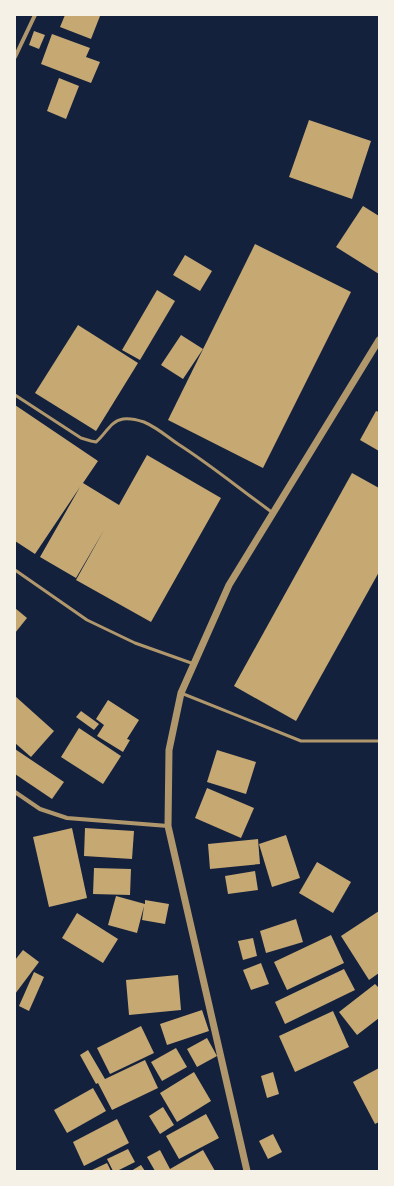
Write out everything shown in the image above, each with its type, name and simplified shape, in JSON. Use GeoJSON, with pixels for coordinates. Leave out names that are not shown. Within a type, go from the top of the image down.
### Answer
{"type":"FeatureCollection","features":[{"type":"Feature","properties":{"kind":"street"},"geometry":{"type":"LineString","coordinates":[[15,57],[35,15]]}},
{"type":"Feature","properties":{"kind":"street"},"geometry":{"type":"LineString","coordinates":[[245,1170],[168,826],[169,750],[181,693],[229,585],[379,340]]}},
{"type":"Feature","properties":{"kind":"street"},"geometry":{"type":"LineString","coordinates":[[15,792],[40,809],[67,818],[168,826]]}},
{"type":"Feature","properties":{"kind":"lane"},"geometry":{"type":"LineString","coordinates":[[15,394],[80,438],[91,442],[96,442],[112,424],[118,420],[125,418],[134,419],[145,423],[188,450],[273,513]]}},
{"type":"Feature","properties":{"kind":"lane"},"geometry":{"type":"LineString","coordinates":[[15,570],[87,620],[135,643],[194,664]]}},
{"type":"Feature","properties":{"kind":"lane"},"geometry":{"type":"LineString","coordinates":[[181,693],[301,741],[379,740]]}},
{"type":"Feature","properties":{"kind":"building"},"geometry":{"type":"Polygon","coordinates":[[[65,15],[100,16],[91,39],[60,27],[65,15]]]}},
{"type":"Feature","properties":{"kind":"building"},"geometry":{"type":"Polygon","coordinates":[[[34,31],[45,35],[39,49],[29,45],[34,31]]]}},
{"type":"Feature","properties":{"kind":"building"},"geometry":{"type":"Polygon","coordinates":[[[52,34],[90,48],[86,57],[100,62],[91,83],[41,64],[52,34]]]}},
{"type":"Feature","properties":{"kind":"building"},"geometry":{"type":"Polygon","coordinates":[[[59,78],[79,86],[66,119],[47,111],[59,78]]]}},
{"type":"Feature","properties":{"kind":"building"},"geometry":{"type":"Polygon","coordinates":[[[309,120],[371,141],[352,199],[289,177],[309,120]]]}},
{"type":"Feature","properties":{"kind":"building"},"geometry":{"type":"Polygon","coordinates":[[[363,206],[379,216],[379,274],[336,247],[363,206]]]}},
{"type":"Feature","properties":{"kind":"building"},"geometry":{"type":"Polygon","coordinates":[[[255,244],[351,292],[263,468],[168,420],[255,244]]]}},
{"type":"Feature","properties":{"kind":"building"},"geometry":{"type":"Polygon","coordinates":[[[185,255],[212,271],[200,291],[173,275],[185,255]]]}},
{"type":"Feature","properties":{"kind":"building"},"geometry":{"type":"Polygon","coordinates":[[[157,290],[175,301],[140,360],[122,350],[157,290]]]}},
{"type":"Feature","properties":{"kind":"building"},"geometry":{"type":"Polygon","coordinates":[[[78,325],[138,363],[96,431],[35,393],[78,325]]]}},
{"type":"Feature","properties":{"kind":"building"},"geometry":{"type":"Polygon","coordinates":[[[181,335],[203,349],[183,379],[161,365],[181,335]]]}},
{"type":"Feature","properties":{"kind":"building"},"geometry":{"type":"Polygon","coordinates":[[[15,405],[98,461],[83,483],[119,505],[147,455],[221,498],[151,622],[76,580],[104,530],[76,578],[40,557],[80,487],[35,554],[15,541],[15,405]]]}},
{"type":"Feature","properties":{"kind":"building"},"geometry":{"type":"Polygon","coordinates":[[[376,411],[379,412],[379,451],[360,440],[376,411]]]}},
{"type":"Feature","properties":{"kind":"building"},"geometry":{"type":"Polygon","coordinates":[[[352,473],[379,488],[379,572],[296,721],[234,686],[352,473]]]}},
{"type":"Feature","properties":{"kind":"building"},"geometry":{"type":"Polygon","coordinates":[[[15,608],[27,618],[15,633],[15,608]]]}},
{"type":"Feature","properties":{"kind":"building"},"geometry":{"type":"Polygon","coordinates":[[[15,696],[54,731],[31,757],[15,743],[15,696]]]}},
{"type":"Feature","properties":{"kind":"building"},"geometry":{"type":"Polygon","coordinates":[[[108,700],[139,720],[127,739],[130,740],[123,752],[97,736],[104,725],[96,719],[108,700]]]}},
{"type":"Feature","properties":{"kind":"building"},"geometry":{"type":"Polygon","coordinates":[[[81,711],[99,724],[94,730],[76,717],[81,711]]]}},
{"type":"Feature","properties":{"kind":"building"},"geometry":{"type":"Polygon","coordinates":[[[79,728],[121,756],[103,784],[61,757],[79,728]]]}},
{"type":"Feature","properties":{"kind":"building"},"geometry":{"type":"Polygon","coordinates":[[[15,749],[64,782],[52,799],[15,774],[15,749]]]}},
{"type":"Feature","properties":{"kind":"building"},"geometry":{"type":"Polygon","coordinates":[[[217,750],[256,762],[246,794],[207,782],[217,750]]]}},
{"type":"Feature","properties":{"kind":"building"},"geometry":{"type":"Polygon","coordinates":[[[207,788],[254,808],[241,838],[195,818],[207,788]]]}},
{"type":"Feature","properties":{"kind":"building"},"geometry":{"type":"Polygon","coordinates":[[[72,828],[87,898],[49,907],[33,837],[72,828]]]}},
{"type":"Feature","properties":{"kind":"building"},"geometry":{"type":"Polygon","coordinates":[[[85,828],[134,831],[132,859],[84,856],[85,828]]]}},
{"type":"Feature","properties":{"kind":"building"},"geometry":{"type":"Polygon","coordinates":[[[286,835],[300,878],[272,887],[259,844],[286,835]]]}},
{"type":"Feature","properties":{"kind":"building"},"geometry":{"type":"Polygon","coordinates":[[[258,839],[260,864],[210,869],[208,844],[258,839]]]}},
{"type":"Feature","properties":{"kind":"building"},"geometry":{"type":"Polygon","coordinates":[[[317,862],[351,882],[333,913],[299,893],[317,862]]]}},
{"type":"Feature","properties":{"kind":"building"},"geometry":{"type":"Polygon","coordinates":[[[94,868],[131,869],[130,895],[93,894],[94,868]]]}},
{"type":"Feature","properties":{"kind":"building"},"geometry":{"type":"Polygon","coordinates":[[[255,871],[258,890],[228,894],[225,876],[255,871]]]}},
{"type":"Feature","properties":{"kind":"building"},"geometry":{"type":"Polygon","coordinates":[[[116,896],[145,904],[145,900],[169,904],[165,924],[142,920],[144,906],[137,933],[108,925],[116,896]]]}},
{"type":"Feature","properties":{"kind":"building"},"geometry":{"type":"Polygon","coordinates":[[[379,911],[379,973],[369,980],[341,936],[379,911]]]}},
{"type":"Feature","properties":{"kind":"building"},"geometry":{"type":"Polygon","coordinates":[[[77,913],[118,939],[103,963],[62,938],[77,913]]]}},
{"type":"Feature","properties":{"kind":"building"},"geometry":{"type":"Polygon","coordinates":[[[296,919],[303,942],[266,953],[260,931],[296,919]]]}},
{"type":"Feature","properties":{"kind":"building"},"geometry":{"type":"Polygon","coordinates":[[[331,935],[344,963],[287,990],[274,962],[331,935]]]}},
{"type":"Feature","properties":{"kind":"building"},"geometry":{"type":"Polygon","coordinates":[[[253,938],[257,956],[243,960],[238,941],[253,938]]]}},
{"type":"Feature","properties":{"kind":"building"},"geometry":{"type":"Polygon","coordinates":[[[23,950],[39,962],[15,994],[15,960],[23,950]]]}},
{"type":"Feature","properties":{"kind":"building"},"geometry":{"type":"Polygon","coordinates":[[[261,963],[269,984],[251,990],[243,970],[261,963]]]}},
{"type":"Feature","properties":{"kind":"building"},"geometry":{"type":"Polygon","coordinates":[[[344,969],[355,990],[285,1024],[275,1002],[344,969]]]}},
{"type":"Feature","properties":{"kind":"building"},"geometry":{"type":"Polygon","coordinates":[[[34,972],[44,977],[29,1011],[19,1006],[34,972]]]}},
{"type":"Feature","properties":{"kind":"building"},"geometry":{"type":"Polygon","coordinates":[[[178,975],[181,1010],[129,1015],[126,980],[178,975]]]}},
{"type":"Feature","properties":{"kind":"building"},"geometry":{"type":"Polygon","coordinates":[[[375,984],[379,988],[379,1018],[357,1035],[339,1012],[375,984]]]}},
{"type":"Feature","properties":{"kind":"building"},"geometry":{"type":"Polygon","coordinates":[[[202,1010],[209,1031],[167,1045],[160,1024],[202,1010]]]}},
{"type":"Feature","properties":{"kind":"building"},"geometry":{"type":"Polygon","coordinates":[[[333,1011],[349,1047],[295,1072],[279,1036],[333,1011]]]}},
{"type":"Feature","properties":{"kind":"building"},"geometry":{"type":"Polygon","coordinates":[[[141,1026],[154,1053],[110,1074],[97,1048],[141,1026]]]}},
{"type":"Feature","properties":{"kind":"building"},"geometry":{"type":"Polygon","coordinates":[[[207,1038],[217,1056],[197,1067],[187,1049],[207,1038]]]}},
{"type":"Feature","properties":{"kind":"building"},"geometry":{"type":"Polygon","coordinates":[[[176,1048],[187,1067],[162,1081],[151,1062],[176,1048]]]}},
{"type":"Feature","properties":{"kind":"building"},"geometry":{"type":"Polygon","coordinates":[[[88,1050],[105,1079],[145,1060],[158,1088],[112,1110],[98,1083],[96,1084],[80,1055],[88,1050]]]}},
{"type":"Feature","properties":{"kind":"building"},"geometry":{"type":"Polygon","coordinates":[[[379,1068],[379,1122],[375,1124],[353,1082],[379,1068]]]}},
{"type":"Feature","properties":{"kind":"building"},"geometry":{"type":"Polygon","coordinates":[[[194,1072],[211,1101],[177,1122],[160,1093],[194,1072]]]}},
{"type":"Feature","properties":{"kind":"building"},"geometry":{"type":"Polygon","coordinates":[[[273,1072],[279,1094],[267,1098],[261,1076],[273,1072]]]}},
{"type":"Feature","properties":{"kind":"building"},"geometry":{"type":"Polygon","coordinates":[[[93,1088],[106,1111],[67,1133],[54,1110],[93,1088]]]}},
{"type":"Feature","properties":{"kind":"building"},"geometry":{"type":"Polygon","coordinates":[[[163,1107],[174,1125],[160,1134],[149,1116],[163,1107]]]}},
{"type":"Feature","properties":{"kind":"building"},"geometry":{"type":"Polygon","coordinates":[[[206,1114],[219,1138],[179,1159],[166,1136],[206,1114]]]}},
{"type":"Feature","properties":{"kind":"building"},"geometry":{"type":"Polygon","coordinates":[[[117,1119],[129,1143],[84,1166],[73,1142],[117,1119]]]}},
{"type":"Feature","properties":{"kind":"building"},"geometry":{"type":"Polygon","coordinates":[[[273,1134],[282,1152],[268,1159],[259,1141],[273,1134]]]}},
{"type":"Feature","properties":{"kind":"building"},"geometry":{"type":"Polygon","coordinates":[[[128,1149],[135,1162],[117,1171],[113,1171],[107,1159],[128,1149]]]}},
{"type":"Feature","properties":{"kind":"building"},"geometry":{"type":"Polygon","coordinates":[[[160,1150],[170,1169],[203,1150],[215,1171],[155,1171],[147,1157],[160,1150]]]}},
{"type":"Feature","properties":{"kind":"building"},"geometry":{"type":"Polygon","coordinates":[[[107,1163],[111,1171],[90,1171],[107,1163]]]}},
{"type":"Feature","properties":{"kind":"building"},"geometry":{"type":"Polygon","coordinates":[[[141,1165],[145,1171],[131,1171],[141,1165]]]}}]}
